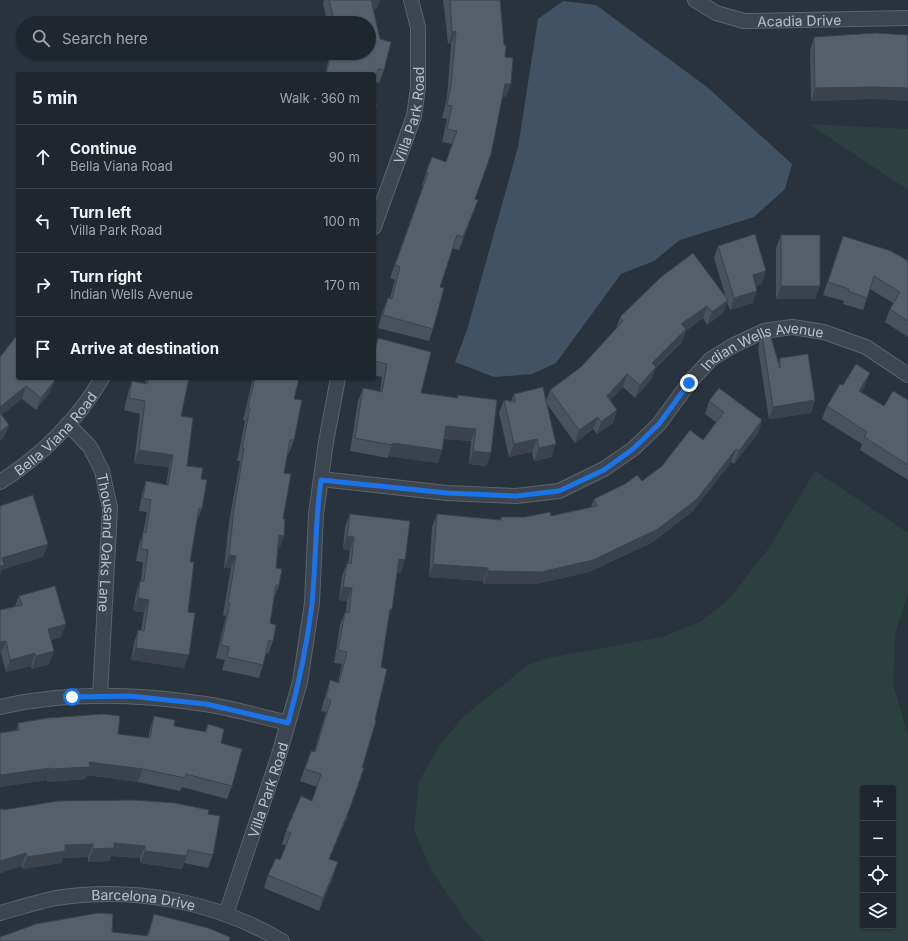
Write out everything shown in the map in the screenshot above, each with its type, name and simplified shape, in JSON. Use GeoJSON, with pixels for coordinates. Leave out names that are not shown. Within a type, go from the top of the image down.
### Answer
{"type":"FeatureCollection","features":[{"type":"Feature","properties":{"kind":"street","name":"Villa Park Road"},"geometry":{"type":"LineString","coordinates":[[376,221],[414,116],[418,88],[418,27],[410,0]]}},
{"type":"Feature","properties":{"kind":"street","name":"Acadia Drive"},"geometry":{"type":"LineString","coordinates":[[695,0],[716,13],[744,21],[908,18]]}},
{"type":"Feature","properties":{"kind":"street","name":"Indian Wells Avenue"},"geometry":{"type":"LineString","coordinates":[[321,480],[454,494],[516,496],[559,491],[604,470],[633,449],[659,424],[689,383],[711,359],[734,345],[764,331],[792,327],[824,332],[866,347],[908,375]]}},
{"type":"Feature","properties":{"kind":"street","name":"Bella Viana Road"},"geometry":{"type":"LineString","coordinates":[[0,482],[46,447],[79,412],[101,380]]}},
{"type":"Feature","properties":{"kind":"street","name":"Villa Park Road"},"geometry":{"type":"LineString","coordinates":[[226,914],[278,758],[300,682],[312,603],[316,514],[338,380]]}},
{"type":"Feature","properties":{"kind":"street","name":"Thousand Oaks Lane"},"geometry":{"type":"LineString","coordinates":[[68,424],[90,447],[102,471],[110,508],[100,696]]}},
{"type":"Feature","properties":{"kind":"street"},"geometry":{"type":"LineString","coordinates":[[0,707],[72,697],[129,696],[206,704],[288,723]]}},
{"type":"Feature","properties":{"kind":"street","name":"Barcelona Drive"},"geometry":{"type":"LineString","coordinates":[[0,913],[55,899],[97,894],[170,899],[226,914],[282,941]]}},
{"type":"Feature","properties":{"kind":"green space"},"geometry":{"type":"Polygon","coordinates":[[[809,124],[908,129],[908,190],[809,124]]]}},
{"type":"Feature","properties":{"kind":"green space"},"geometry":{"type":"Polygon","coordinates":[[[815,471],[908,533],[908,594],[895,634],[893,684],[908,736],[908,941],[485,941],[469,926],[432,871],[414,830],[419,782],[439,746],[462,718],[528,665],[548,658],[662,637],[700,622],[728,600],[769,548],[815,471]]]}},
{"type":"Feature","properties":{"kind":"water"},"geometry":{"type":"Polygon","coordinates":[[[563,1],[596,5],[707,87],[792,164],[785,189],[754,217],[680,240],[654,261],[621,274],[556,363],[532,374],[494,377],[455,362],[467,330],[518,147],[538,19],[563,1]]]}},
{"type":"Feature","properties":{"kind":"building"},"geometry":{"type":"Polygon","coordinates":[[[329,0],[371,0],[375,16],[333,16],[329,0]]]}},
{"type":"Feature","properties":{"kind":"building"},"geometry":{"type":"Polygon","coordinates":[[[450,0],[500,0],[504,45],[506,45],[505,57],[513,58],[511,84],[505,84],[491,154],[475,199],[478,200],[463,237],[457,235],[440,287],[444,288],[433,329],[383,315],[388,298],[392,299],[400,267],[395,265],[428,173],[426,172],[432,157],[446,162],[457,131],[447,129],[452,106],[447,105],[451,85],[456,31],[452,32],[450,0]]]}},
{"type":"Feature","properties":{"kind":"building"},"geometry":{"type":"Polygon","coordinates":[[[376,22],[380,39],[391,42],[384,70],[378,69],[376,78],[376,72],[326,72],[329,60],[376,60],[376,22]]]}},
{"type":"Feature","properties":{"kind":"building"},"geometry":{"type":"Polygon","coordinates":[[[876,33],[908,35],[908,88],[815,88],[814,37],[876,33]]]}},
{"type":"Feature","properties":{"kind":"building"},"geometry":{"type":"Polygon","coordinates":[[[755,234],[766,271],[753,275],[757,291],[734,298],[718,246],[755,234]]]}},
{"type":"Feature","properties":{"kind":"building"},"geometry":{"type":"Polygon","coordinates":[[[781,235],[820,235],[820,286],[781,286],[781,235]]]}},
{"type":"Feature","properties":{"kind":"building"},"geometry":{"type":"Polygon","coordinates":[[[843,236],[891,251],[908,261],[908,321],[890,309],[900,292],[874,276],[867,298],[848,291],[849,289],[828,282],[843,236]]]}},
{"type":"Feature","properties":{"kind":"building"},"geometry":{"type":"Polygon","coordinates":[[[693,253],[728,300],[712,312],[707,306],[681,324],[686,329],[652,363],[656,367],[640,385],[627,374],[607,396],[617,410],[601,422],[598,417],[579,430],[550,390],[581,367],[623,321],[620,317],[661,277],[693,253]]]}},
{"type":"Feature","properties":{"kind":"building"},"geometry":{"type":"Polygon","coordinates":[[[770,334],[780,368],[780,358],[808,354],[815,400],[773,407],[762,335],[770,334]]]}},
{"type":"Feature","properties":{"kind":"building"},"geometry":{"type":"Polygon","coordinates":[[[16,337],[16,380],[55,380],[41,398],[26,386],[0,407],[0,357],[16,337]]]}},
{"type":"Feature","properties":{"kind":"building"},"geometry":{"type":"Polygon","coordinates":[[[378,338],[431,352],[421,393],[458,398],[458,395],[497,400],[491,453],[473,451],[476,429],[446,426],[442,450],[393,443],[392,445],[355,438],[363,388],[382,392],[387,364],[376,361],[376,346],[378,338]]]}},
{"type":"Feature","properties":{"kind":"building"},"geometry":{"type":"Polygon","coordinates":[[[856,364],[870,373],[859,391],[884,406],[893,391],[908,400],[908,465],[864,437],[867,432],[827,406],[840,384],[843,385],[856,364]]]}},
{"type":"Feature","properties":{"kind":"building"},"geometry":{"type":"Polygon","coordinates":[[[148,380],[189,380],[181,416],[193,418],[187,466],[203,468],[201,479],[207,480],[202,508],[199,508],[190,562],[194,562],[188,612],[195,613],[189,655],[136,648],[138,630],[144,631],[149,600],[138,598],[140,581],[144,581],[148,550],[141,549],[143,532],[146,533],[151,500],[143,498],[146,481],[168,485],[173,455],[139,450],[145,401],[129,398],[132,381],[147,384],[148,380]]]}},
{"type":"Feature","properties":{"kind":"building"},"geometry":{"type":"Polygon","coordinates":[[[255,380],[299,380],[294,399],[302,400],[294,440],[290,440],[284,473],[291,474],[283,519],[285,519],[284,536],[279,535],[276,568],[282,569],[279,585],[276,585],[270,623],[276,625],[273,641],[269,640],[263,665],[227,657],[229,647],[221,645],[230,603],[228,603],[236,556],[229,555],[234,509],[244,448],[242,448],[250,408],[248,407],[255,380]]]}},
{"type":"Feature","properties":{"kind":"building"},"geometry":{"type":"Polygon","coordinates":[[[543,387],[556,444],[539,448],[537,439],[514,444],[504,400],[515,402],[514,394],[543,387]]]}},
{"type":"Feature","properties":{"kind":"building"},"geometry":{"type":"Polygon","coordinates":[[[719,388],[762,420],[739,451],[736,449],[697,499],[658,529],[593,560],[541,572],[488,571],[488,568],[433,564],[437,514],[501,520],[501,517],[525,517],[550,512],[551,516],[597,506],[594,499],[625,484],[637,475],[642,481],[662,466],[690,430],[703,440],[724,412],[709,401],[719,388]]]}},
{"type":"Feature","properties":{"kind":"building"},"geometry":{"type":"Polygon","coordinates":[[[0,413],[9,425],[0,432],[0,413]]]}},
{"type":"Feature","properties":{"kind":"building"},"geometry":{"type":"Polygon","coordinates":[[[33,495],[48,544],[2,558],[4,565],[0,566],[0,506],[33,495]]]}},
{"type":"Feature","properties":{"kind":"building"},"geometry":{"type":"Polygon","coordinates":[[[350,514],[410,521],[405,560],[399,559],[392,609],[390,609],[381,667],[387,669],[376,721],[362,768],[364,768],[329,859],[338,862],[323,898],[268,875],[276,858],[280,860],[291,833],[286,831],[301,796],[312,801],[321,774],[305,769],[311,751],[315,752],[331,700],[326,698],[330,680],[339,683],[347,652],[338,650],[345,612],[349,613],[352,588],[343,587],[347,563],[351,564],[354,537],[347,536],[350,514]]]}},
{"type":"Feature","properties":{"kind":"building"},"geometry":{"type":"Polygon","coordinates":[[[55,586],[66,624],[48,629],[54,651],[36,656],[35,653],[10,660],[6,641],[0,642],[0,610],[22,605],[19,596],[55,586]]]}},
{"type":"Feature","properties":{"kind":"building"},"geometry":{"type":"Polygon","coordinates":[[[104,714],[120,716],[118,734],[150,738],[154,716],[175,720],[174,726],[206,732],[208,724],[224,729],[221,743],[242,749],[232,786],[186,774],[185,778],[143,769],[89,762],[90,767],[51,768],[0,775],[0,733],[19,730],[18,723],[48,718],[104,714]]]}},
{"type":"Feature","properties":{"kind":"building"},"geometry":{"type":"Polygon","coordinates":[[[133,800],[175,803],[209,810],[208,814],[220,816],[213,855],[188,850],[187,856],[145,851],[145,846],[114,843],[114,848],[93,849],[93,844],[65,845],[65,851],[27,857],[26,853],[0,861],[0,809],[3,810],[58,801],[133,800]]]}},
{"type":"Feature","properties":{"kind":"building"},"geometry":{"type":"Polygon","coordinates":[[[98,913],[113,914],[112,932],[148,936],[154,914],[208,928],[230,937],[229,941],[0,941],[0,937],[36,924],[98,913]]]}},
{"type":"Feature","properties":{"kind":"route"},"geometry":{"type":"LineString","coordinates":[[72,697],[129,696],[206,704],[288,723],[300,682],[312,603],[316,514],[321,480],[447,493],[516,496],[559,491],[604,470],[633,449],[659,424],[689,383]]}}]}
